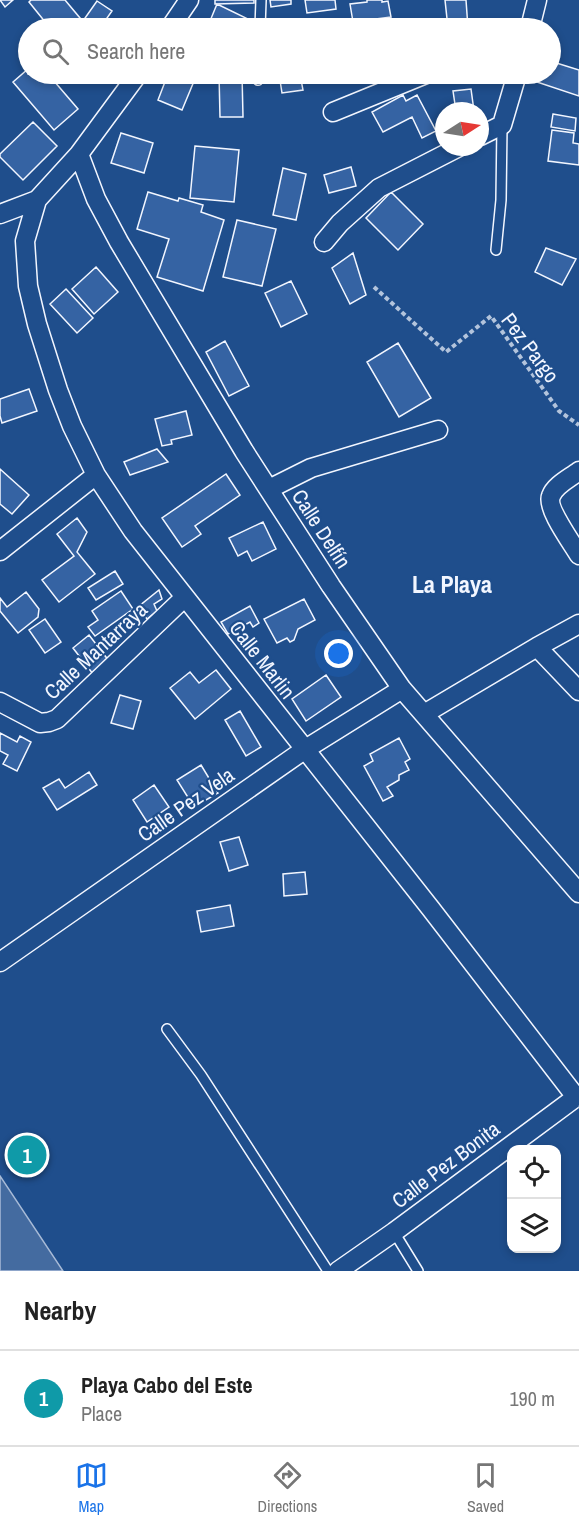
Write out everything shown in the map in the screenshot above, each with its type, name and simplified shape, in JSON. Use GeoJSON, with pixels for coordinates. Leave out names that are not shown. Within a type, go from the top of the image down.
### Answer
{"type":"FeatureCollection","features":[{"type":"Feature","properties":{"kind":"street"},"geometry":{"type":"LineString","coordinates":[[177,18],[189,0]]}},
{"type":"Feature","properties":{"kind":"street"},"geometry":{"type":"LineString","coordinates":[[531,18],[537,0]]}},
{"type":"Feature","properties":{"kind":"street"},"geometry":{"type":"LineString","coordinates":[[0,214],[37,200],[79,154],[131,84]]}},
{"type":"Feature","properties":{"kind":"street"},"geometry":{"type":"LineString","coordinates":[[333,112],[402,84]]}},
{"type":"Feature","properties":{"kind":"street"},"geometry":{"type":"LineString","coordinates":[[489,132],[502,125],[514,84]]}},
{"type":"Feature","properties":{"kind":"street","name":"Calle Delfín"},"geometry":{"type":"LineString","coordinates":[[79,154],[96,199],[119,242],[268,489],[331,586],[402,689],[579,893]]}},
{"type":"Feature","properties":{"kind":"street"},"geometry":{"type":"LineString","coordinates":[[324,242],[340,223],[378,188],[441,156]]}},
{"type":"Feature","properties":{"kind":"street","name":"Calle Marlin"},"geometry":{"type":"LineString","coordinates":[[37,200],[24,241],[28,286],[37,324],[58,390],[72,426],[96,474],[133,531],[184,597],[578,1096]]}},
{"type":"Feature","properties":{"kind":"street"},"geometry":{"type":"LineString","coordinates":[[268,489],[311,468],[438,430]]}},
{"type":"Feature","properties":{"kind":"street"},"geometry":{"type":"LineString","coordinates":[[579,471],[555,489],[550,502],[579,555]]}},
{"type":"Feature","properties":{"kind":"street"},"geometry":{"type":"LineString","coordinates":[[0,551],[96,474]]}},
{"type":"Feature","properties":{"kind":"street","name":"Calle Mantarraya"},"geometry":{"type":"LineString","coordinates":[[0,702],[40,723],[57,719],[184,597]]}},
{"type":"Feature","properties":{"kind":"street"},"geometry":{"type":"LineString","coordinates":[[424,714],[537,646],[579,624]]}},
{"type":"Feature","properties":{"kind":"street"},"geometry":{"type":"LineString","coordinates":[[537,646],[579,691]]}},
{"type":"Feature","properties":{"kind":"street","name":"Calle Pez Vela"},"geometry":{"type":"LineString","coordinates":[[0,962],[304,750],[402,689]]}},
{"type":"Feature","properties":{"kind":"street","name":"Calle Pez Bonita"},"geometry":{"type":"LineString","coordinates":[[338,1271],[578,1096]]}},
{"type":"Feature","properties":{"kind":"lane"},"geometry":{"type":"LineString","coordinates":[[260,18],[261,0]]}},
{"type":"Feature","properties":{"kind":"lane"},"geometry":{"type":"LineString","coordinates":[[496,250],[501,200],[502,125]]}},
{"type":"Feature","properties":{"kind":"lane"},"geometry":{"type":"LineString","coordinates":[[167,1029],[201,1075],[328,1271]]}},
{"type":"Feature","properties":{"kind":"lane"},"geometry":{"type":"LineString","coordinates":[[394,1232],[418,1271]]}},
{"type":"Feature","properties":{"kind":"path","name":"Pez Pargo"},"geometry":{"type":"LineString","coordinates":[[374,287],[446,352],[491,316],[559,411],[579,425]]}},
{"type":"Feature","properties":{"kind":"water"},"geometry":{"type":"Polygon","coordinates":[[[0,1176],[63,1271],[0,1271],[0,1176]]]}},
{"type":"Feature","properties":{"kind":"building"},"geometry":{"type":"Polygon","coordinates":[[[0,0],[13,0],[5,7],[0,0]]]}},
{"type":"Feature","properties":{"kind":"building"},"geometry":{"type":"Polygon","coordinates":[[[31,0],[65,0],[80,18],[42,18],[29,2],[31,0]]]}},
{"type":"Feature","properties":{"kind":"building"},"geometry":{"type":"Polygon","coordinates":[[[215,0],[254,0],[254,3],[215,4],[215,0]]]}},
{"type":"Feature","properties":{"kind":"building"},"geometry":{"type":"Polygon","coordinates":[[[270,0],[291,0],[291,4],[271,7],[270,0]]]}},
{"type":"Feature","properties":{"kind":"building"},"geometry":{"type":"Polygon","coordinates":[[[305,0],[335,0],[336,9],[307,13],[305,0]]]}},
{"type":"Feature","properties":{"kind":"building"},"geometry":{"type":"Polygon","coordinates":[[[367,0],[388,1],[391,17],[352,18],[350,4],[367,2],[367,0]]]}},
{"type":"Feature","properties":{"kind":"building"},"geometry":{"type":"Polygon","coordinates":[[[445,0],[466,0],[467,18],[447,18],[445,0]]]}},
{"type":"Feature","properties":{"kind":"building"},"geometry":{"type":"Polygon","coordinates":[[[97,1],[112,11],[107,18],[85,18],[97,1]]]}},
{"type":"Feature","properties":{"kind":"building"},"geometry":{"type":"Polygon","coordinates":[[[217,4],[246,18],[211,18],[217,4]]]}},
{"type":"Feature","properties":{"kind":"building"},"geometry":{"type":"Polygon","coordinates":[[[561,64],[579,70],[579,96],[543,84],[561,84],[561,64]]]}},
{"type":"Feature","properties":{"kind":"building"},"geometry":{"type":"Polygon","coordinates":[[[18,78],[18,84],[57,84],[78,109],[54,130],[13,82],[18,78]]]}},
{"type":"Feature","properties":{"kind":"building"},"geometry":{"type":"Polygon","coordinates":[[[164,84],[193,84],[182,110],[158,100],[164,84]]]}},
{"type":"Feature","properties":{"kind":"building"},"geometry":{"type":"Polygon","coordinates":[[[219,84],[242,84],[243,117],[220,117],[219,84]]]}},
{"type":"Feature","properties":{"kind":"building"},"geometry":{"type":"Polygon","coordinates":[[[281,84],[302,84],[303,90],[282,93],[281,84]]]}},
{"type":"Feature","properties":{"kind":"building"},"geometry":{"type":"Polygon","coordinates":[[[471,89],[473,102],[455,102],[453,91],[471,89]]]}},
{"type":"Feature","properties":{"kind":"building"},"geometry":{"type":"Polygon","coordinates":[[[403,95],[406,101],[417,95],[435,132],[422,138],[412,117],[383,132],[372,112],[403,95]]]}},
{"type":"Feature","properties":{"kind":"building"},"geometry":{"type":"Polygon","coordinates":[[[553,114],[576,118],[575,131],[551,127],[553,114]]]}},
{"type":"Feature","properties":{"kind":"building"},"geometry":{"type":"Polygon","coordinates":[[[33,122],[57,146],[23,180],[0,157],[0,154],[33,122]]]}},
{"type":"Feature","properties":{"kind":"building"},"geometry":{"type":"Polygon","coordinates":[[[552,130],[574,133],[573,143],[579,144],[579,165],[548,161],[552,130]]]}},
{"type":"Feature","properties":{"kind":"building"},"geometry":{"type":"Polygon","coordinates":[[[121,133],[153,143],[144,173],[111,163],[121,133]]]}},
{"type":"Feature","properties":{"kind":"building"},"geometry":{"type":"Polygon","coordinates":[[[195,146],[239,150],[234,202],[190,198],[195,146]]]}},
{"type":"Feature","properties":{"kind":"building"},"geometry":{"type":"Polygon","coordinates":[[[351,167],[356,186],[329,193],[324,175],[351,167]]]}},
{"type":"Feature","properties":{"kind":"building"},"geometry":{"type":"Polygon","coordinates":[[[283,168],[306,174],[296,220],[273,215],[283,168]]]}},
{"type":"Feature","properties":{"kind":"building"},"geometry":{"type":"Polygon","coordinates":[[[148,192],[178,201],[179,198],[203,205],[201,212],[224,220],[203,291],[157,277],[169,239],[137,229],[148,192]]]}},
{"type":"Feature","properties":{"kind":"building"},"geometry":{"type":"Polygon","coordinates":[[[391,192],[423,224],[398,250],[366,218],[391,192]]]}},
{"type":"Feature","properties":{"kind":"building"},"geometry":{"type":"Polygon","coordinates":[[[237,220],[276,229],[262,286],[223,277],[237,220]]]}},
{"type":"Feature","properties":{"kind":"building"},"geometry":{"type":"Polygon","coordinates":[[[546,248],[576,259],[562,285],[535,272],[546,248]]]}},
{"type":"Feature","properties":{"kind":"building"},"geometry":{"type":"Polygon","coordinates":[[[353,253],[366,295],[350,304],[332,268],[353,253]]]}},
{"type":"Feature","properties":{"kind":"building"},"geometry":{"type":"Polygon","coordinates":[[[96,267],[118,292],[94,314],[72,289],[96,267]]]}},
{"type":"Feature","properties":{"kind":"building"},"geometry":{"type":"Polygon","coordinates":[[[291,281],[307,314],[281,327],[265,293],[291,281]]]}},
{"type":"Feature","properties":{"kind":"building"},"geometry":{"type":"Polygon","coordinates":[[[66,289],[93,318],[77,333],[50,304],[66,289]]]}},
{"type":"Feature","properties":{"kind":"building"},"geometry":{"type":"Polygon","coordinates":[[[225,341],[249,386],[229,396],[206,352],[225,341]]]}},
{"type":"Feature","properties":{"kind":"building"},"geometry":{"type":"Polygon","coordinates":[[[398,343],[431,398],[399,417],[367,362],[398,343]]]}},
{"type":"Feature","properties":{"kind":"building"},"geometry":{"type":"Polygon","coordinates":[[[29,389],[37,411],[2,423],[0,399],[29,389]]]}},
{"type":"Feature","properties":{"kind":"building"},"geometry":{"type":"Polygon","coordinates":[[[186,411],[192,435],[171,440],[172,444],[162,446],[155,419],[186,411]]]}},
{"type":"Feature","properties":{"kind":"building"},"geometry":{"type":"Polygon","coordinates":[[[157,449],[168,462],[130,475],[124,462],[157,449]]]}},
{"type":"Feature","properties":{"kind":"building"},"geometry":{"type":"Polygon","coordinates":[[[0,469],[29,495],[12,514],[0,504],[0,469]]]}},
{"type":"Feature","properties":{"kind":"building"},"geometry":{"type":"Polygon","coordinates":[[[226,474],[240,495],[195,526],[201,534],[182,547],[162,518],[226,474]]]}},
{"type":"Feature","properties":{"kind":"building"},"geometry":{"type":"Polygon","coordinates":[[[77,518],[87,532],[77,552],[95,574],[59,602],[42,580],[74,556],[57,534],[77,518]]]}},
{"type":"Feature","properties":{"kind":"building"},"geometry":{"type":"Polygon","coordinates":[[[263,522],[276,549],[252,561],[247,551],[238,556],[229,538],[263,522]]]}},
{"type":"Feature","properties":{"kind":"building"},"geometry":{"type":"Polygon","coordinates":[[[115,571],[123,584],[96,600],[88,588],[115,571]]]}},
{"type":"Feature","properties":{"kind":"building"},"geometry":{"type":"Polygon","coordinates":[[[159,590],[162,599],[154,604],[157,611],[147,619],[138,607],[159,590]]]}},
{"type":"Feature","properties":{"kind":"building"},"geometry":{"type":"Polygon","coordinates":[[[121,591],[133,609],[95,636],[88,627],[98,620],[92,611],[121,591]]]}},
{"type":"Feature","properties":{"kind":"building"},"geometry":{"type":"Polygon","coordinates":[[[26,592],[39,609],[38,617],[18,633],[0,611],[0,598],[7,607],[26,592]]]}},
{"type":"Feature","properties":{"kind":"building"},"geometry":{"type":"Polygon","coordinates":[[[304,599],[315,620],[298,629],[294,640],[290,642],[287,638],[277,643],[264,619],[304,599]]]}},
{"type":"Feature","properties":{"kind":"building"},"geometry":{"type":"Polygon","coordinates":[[[250,606],[259,623],[253,627],[250,622],[228,634],[221,622],[250,606]]]}},
{"type":"Feature","properties":{"kind":"building"},"geometry":{"type":"Polygon","coordinates":[[[45,619],[61,642],[45,653],[29,630],[45,619]]]}},
{"type":"Feature","properties":{"kind":"building"},"geometry":{"type":"Polygon","coordinates":[[[89,635],[109,661],[93,674],[73,648],[89,635]]]}},
{"type":"Feature","properties":{"kind":"building"},"geometry":{"type":"Polygon","coordinates":[[[216,670],[231,689],[195,719],[170,688],[190,672],[199,683],[216,670]]]}},
{"type":"Feature","properties":{"kind":"building"},"geometry":{"type":"Polygon","coordinates":[[[326,675],[341,697],[306,721],[292,699],[326,675]]]}},
{"type":"Feature","properties":{"kind":"building"},"geometry":{"type":"Polygon","coordinates":[[[120,695],[141,701],[133,729],[111,723],[120,695]]]}},
{"type":"Feature","properties":{"kind":"building"},"geometry":{"type":"Polygon","coordinates":[[[240,711],[261,747],[246,756],[225,720],[240,711]]]}},
{"type":"Feature","properties":{"kind":"building"},"geometry":{"type":"Polygon","coordinates":[[[0,733],[17,742],[20,736],[31,742],[17,771],[3,764],[8,755],[0,751],[0,733]]]}},
{"type":"Feature","properties":{"kind":"building"},"geometry":{"type":"Polygon","coordinates":[[[399,738],[410,759],[405,762],[409,770],[399,775],[399,780],[387,787],[393,796],[383,801],[364,766],[373,761],[370,754],[399,738]]]}},
{"type":"Feature","properties":{"kind":"building"},"geometry":{"type":"Polygon","coordinates":[[[201,765],[218,793],[194,807],[177,780],[201,765]]]}},
{"type":"Feature","properties":{"kind":"building"},"geometry":{"type":"Polygon","coordinates":[[[89,772],[97,785],[57,810],[43,788],[59,779],[65,788],[89,772]]]}},
{"type":"Feature","properties":{"kind":"building"},"geometry":{"type":"Polygon","coordinates":[[[154,785],[169,807],[147,822],[133,800],[154,785]]]}},
{"type":"Feature","properties":{"kind":"building"},"geometry":{"type":"Polygon","coordinates":[[[239,837],[248,865],[229,871],[220,842],[239,837]]]}},
{"type":"Feature","properties":{"kind":"building"},"geometry":{"type":"Polygon","coordinates":[[[305,872],[307,894],[284,896],[283,874],[305,872]]]}},
{"type":"Feature","properties":{"kind":"building"},"geometry":{"type":"Polygon","coordinates":[[[230,905],[234,926],[201,932],[197,911],[230,905]]]}},
{"type":"Feature","properties":{"kind":"place","name":"Playa Cabo del Este"},"geometry":{"type":"Point","coordinates":[27,1155]}},
{"type":"Feature","properties":{"kind":"district","name":"La Playa"},"geometry":{"type":"Point","coordinates":[452,585]}}]}
